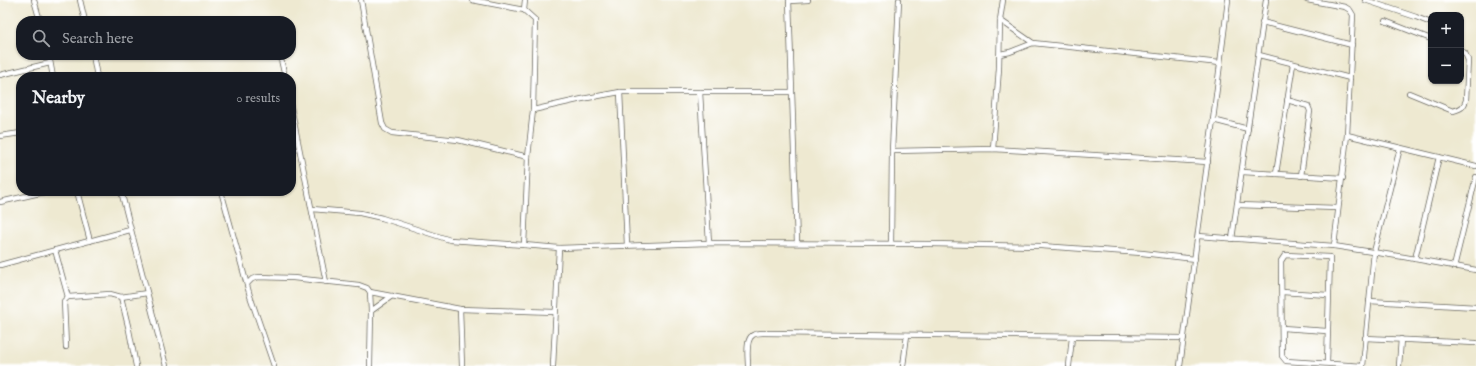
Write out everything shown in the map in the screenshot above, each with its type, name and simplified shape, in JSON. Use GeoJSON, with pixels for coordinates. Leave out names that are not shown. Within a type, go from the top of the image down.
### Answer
{"type":"FeatureCollection","features":[{"type":"Feature","properties":{"kind":"street"},"geometry":{"type":"LineString","coordinates":[[34,0],[39,16]]}},
{"type":"Feature","properties":{"kind":"street"},"geometry":{"type":"LineString","coordinates":[[80,0],[84,16]]}},
{"type":"Feature","properties":{"kind":"street"},"geometry":{"type":"LineString","coordinates":[[361,0],[382,123],[385,129],[392,133],[458,140],[528,157]]}},
{"type":"Feature","properties":{"kind":"street"},"geometry":{"type":"LineString","coordinates":[[472,0],[524,10],[534,20],[533,110],[528,157],[524,245]]}},
{"type":"Feature","properties":{"kind":"street"},"geometry":{"type":"LineString","coordinates":[[524,10],[525,0]]}},
{"type":"Feature","properties":{"kind":"street"},"geometry":{"type":"LineString","coordinates":[[797,243],[789,1],[808,0]]}},
{"type":"Feature","properties":{"kind":"street"},"geometry":{"type":"LineString","coordinates":[[891,244],[892,150],[899,0]]}},
{"type":"Feature","properties":{"kind":"street"},"geometry":{"type":"LineString","coordinates":[[993,149],[1000,54],[1000,20],[1003,0]]}},
{"type":"Feature","properties":{"kind":"street"},"geometry":{"type":"LineString","coordinates":[[1180,366],[1214,120],[1228,0]]}},
{"type":"Feature","properties":{"kind":"street"},"geometry":{"type":"LineString","coordinates":[[1232,239],[1266,0]]}},
{"type":"Feature","properties":{"kind":"street"},"geometry":{"type":"LineString","coordinates":[[1307,0],[1345,7],[1354,15],[1347,136],[1334,246]]}},
{"type":"Feature","properties":{"kind":"street"},"geometry":{"type":"LineString","coordinates":[[1365,0],[1428,22]]}},
{"type":"Feature","properties":{"kind":"street"},"geometry":{"type":"LineString","coordinates":[[1000,20],[1033,43]]}},
{"type":"Feature","properties":{"kind":"street"},"geometry":{"type":"LineString","coordinates":[[1385,21],[1428,38]]}},
{"type":"Feature","properties":{"kind":"street"},"geometry":{"type":"LineString","coordinates":[[1262,22],[1352,45]]}},
{"type":"Feature","properties":{"kind":"street"},"geometry":{"type":"LineString","coordinates":[[1000,54],[1010,52],[1033,43],[1220,63]]}},
{"type":"Feature","properties":{"kind":"street"},"geometry":{"type":"LineString","coordinates":[[1409,94],[1454,111],[1461,110],[1466,100],[1468,60],[1464,52]]}},
{"type":"Feature","properties":{"kind":"street"},"geometry":{"type":"LineString","coordinates":[[1259,55],[1350,78]]}},
{"type":"Feature","properties":{"kind":"street"},"geometry":{"type":"LineString","coordinates":[[50,60],[53,72]]}},
{"type":"Feature","properties":{"kind":"street"},"geometry":{"type":"LineString","coordinates":[[95,60],[96,72]]}},
{"type":"Feature","properties":{"kind":"street"},"geometry":{"type":"LineString","coordinates":[[281,60],[284,72]]}},
{"type":"Feature","properties":{"kind":"street"},"geometry":{"type":"LineString","coordinates":[[0,75],[50,63]]}},
{"type":"Feature","properties":{"kind":"street"},"geometry":{"type":"LineString","coordinates":[[1276,174],[1293,64]]}},
{"type":"Feature","properties":{"kind":"street"},"geometry":{"type":"LineString","coordinates":[[533,110],[620,92],[791,92]]}},
{"type":"Feature","properties":{"kind":"street"},"geometry":{"type":"LineString","coordinates":[[620,92],[627,245]]}},
{"type":"Feature","properties":{"kind":"street"},"geometry":{"type":"LineString","coordinates":[[700,92],[709,243]]}},
{"type":"Feature","properties":{"kind":"street"},"geometry":{"type":"LineString","coordinates":[[1287,100],[1308,106],[1310,111],[1300,176]]}},
{"type":"Feature","properties":{"kind":"street"},"geometry":{"type":"LineString","coordinates":[[1214,120],[1248,129]]}},
{"type":"Feature","properties":{"kind":"street"},"geometry":{"type":"LineString","coordinates":[[296,133],[326,282]]}},
{"type":"Feature","properties":{"kind":"street"},"geometry":{"type":"LineString","coordinates":[[0,136],[16,134]]}},
{"type":"Feature","properties":{"kind":"street"},"geometry":{"type":"LineString","coordinates":[[1347,136],[1476,166]]}},
{"type":"Feature","properties":{"kind":"street"},"geometry":{"type":"LineString","coordinates":[[1327,363],[1330,257],[1285,255],[1281,260],[1282,356],[1284,359],[1286,361],[1363,366],[1374,252],[1400,148]]}},
{"type":"Feature","properties":{"kind":"street"},"geometry":{"type":"LineString","coordinates":[[892,150],[993,149],[1208,162]]}},
{"type":"Feature","properties":{"kind":"street"},"geometry":{"type":"LineString","coordinates":[[1414,259],[1438,157]]}},
{"type":"Feature","properties":{"kind":"street"},"geometry":{"type":"LineString","coordinates":[[1242,172],[1342,178]]}},
{"type":"Feature","properties":{"kind":"street"},"geometry":{"type":"LineString","coordinates":[[1454,267],[1476,177]]}},
{"type":"Feature","properties":{"kind":"street"},"geometry":{"type":"LineString","coordinates":[[0,202],[27,196]]}},
{"type":"Feature","properties":{"kind":"street"},"geometry":{"type":"LineString","coordinates":[[78,196],[90,241]]}},
{"type":"Feature","properties":{"kind":"street"},"geometry":{"type":"LineString","coordinates":[[122,196],[166,366]]}},
{"type":"Feature","properties":{"kind":"street"},"geometry":{"type":"LineString","coordinates":[[222,196],[247,284],[274,366]]}},
{"type":"Feature","properties":{"kind":"street"},"geometry":{"type":"LineString","coordinates":[[1237,205],[1338,208]]}},
{"type":"Feature","properties":{"kind":"street"},"geometry":{"type":"LineString","coordinates":[[312,209],[360,213],[389,220],[450,240],[559,248],[709,243],[930,244],[1041,246],[1142,253],[1195,259]]}},
{"type":"Feature","properties":{"kind":"street"},"geometry":{"type":"LineString","coordinates":[[0,265],[130,230]]}},
{"type":"Feature","properties":{"kind":"street"},"geometry":{"type":"LineString","coordinates":[[1198,236],[1334,246],[1476,270]]}},
{"type":"Feature","properties":{"kind":"street"},"geometry":{"type":"LineString","coordinates":[[553,366],[559,248]]}},
{"type":"Feature","properties":{"kind":"street"},"geometry":{"type":"LineString","coordinates":[[55,250],[68,297]]}},
{"type":"Feature","properties":{"kind":"street"},"geometry":{"type":"LineString","coordinates":[[247,284],[252,279],[258,277],[293,278],[360,285],[367,288],[370,292],[460,309],[555,312]]}},
{"type":"Feature","properties":{"kind":"street"},"geometry":{"type":"LineString","coordinates":[[370,292],[370,366]]}},
{"type":"Feature","properties":{"kind":"street"},"geometry":{"type":"LineString","coordinates":[[1282,292],[1328,295]]}},
{"type":"Feature","properties":{"kind":"street"},"geometry":{"type":"LineString","coordinates":[[66,347],[64,301],[68,297],[110,294],[121,297],[147,293]]}},
{"type":"Feature","properties":{"kind":"street"},"geometry":{"type":"LineString","coordinates":[[371,311],[392,296]]}},
{"type":"Feature","properties":{"kind":"street"},"geometry":{"type":"LineString","coordinates":[[121,297],[136,366]]}},
{"type":"Feature","properties":{"kind":"street"},"geometry":{"type":"LineString","coordinates":[[1369,301],[1476,307]]}},
{"type":"Feature","properties":{"kind":"street"},"geometry":{"type":"LineString","coordinates":[[460,309],[462,366]]}},
{"type":"Feature","properties":{"kind":"street"},"geometry":{"type":"LineString","coordinates":[[1282,328],[1327,330]]}},
{"type":"Feature","properties":{"kind":"street"},"geometry":{"type":"LineString","coordinates":[[748,366],[748,342],[753,334],[763,333],[1184,338]]}},
{"type":"Feature","properties":{"kind":"street"},"geometry":{"type":"LineString","coordinates":[[903,366],[907,334]]}},
{"type":"Feature","properties":{"kind":"street"},"geometry":{"type":"LineString","coordinates":[[1069,366],[1072,336]]}},
{"type":"Feature","properties":{"kind":"street"},"geometry":{"type":"LineString","coordinates":[[1366,338],[1476,343]]}},
{"type":"Feature","properties":{"kind":"street"},"geometry":{"type":"LineString","coordinates":[[1399,366],[1401,339]]}}]}
